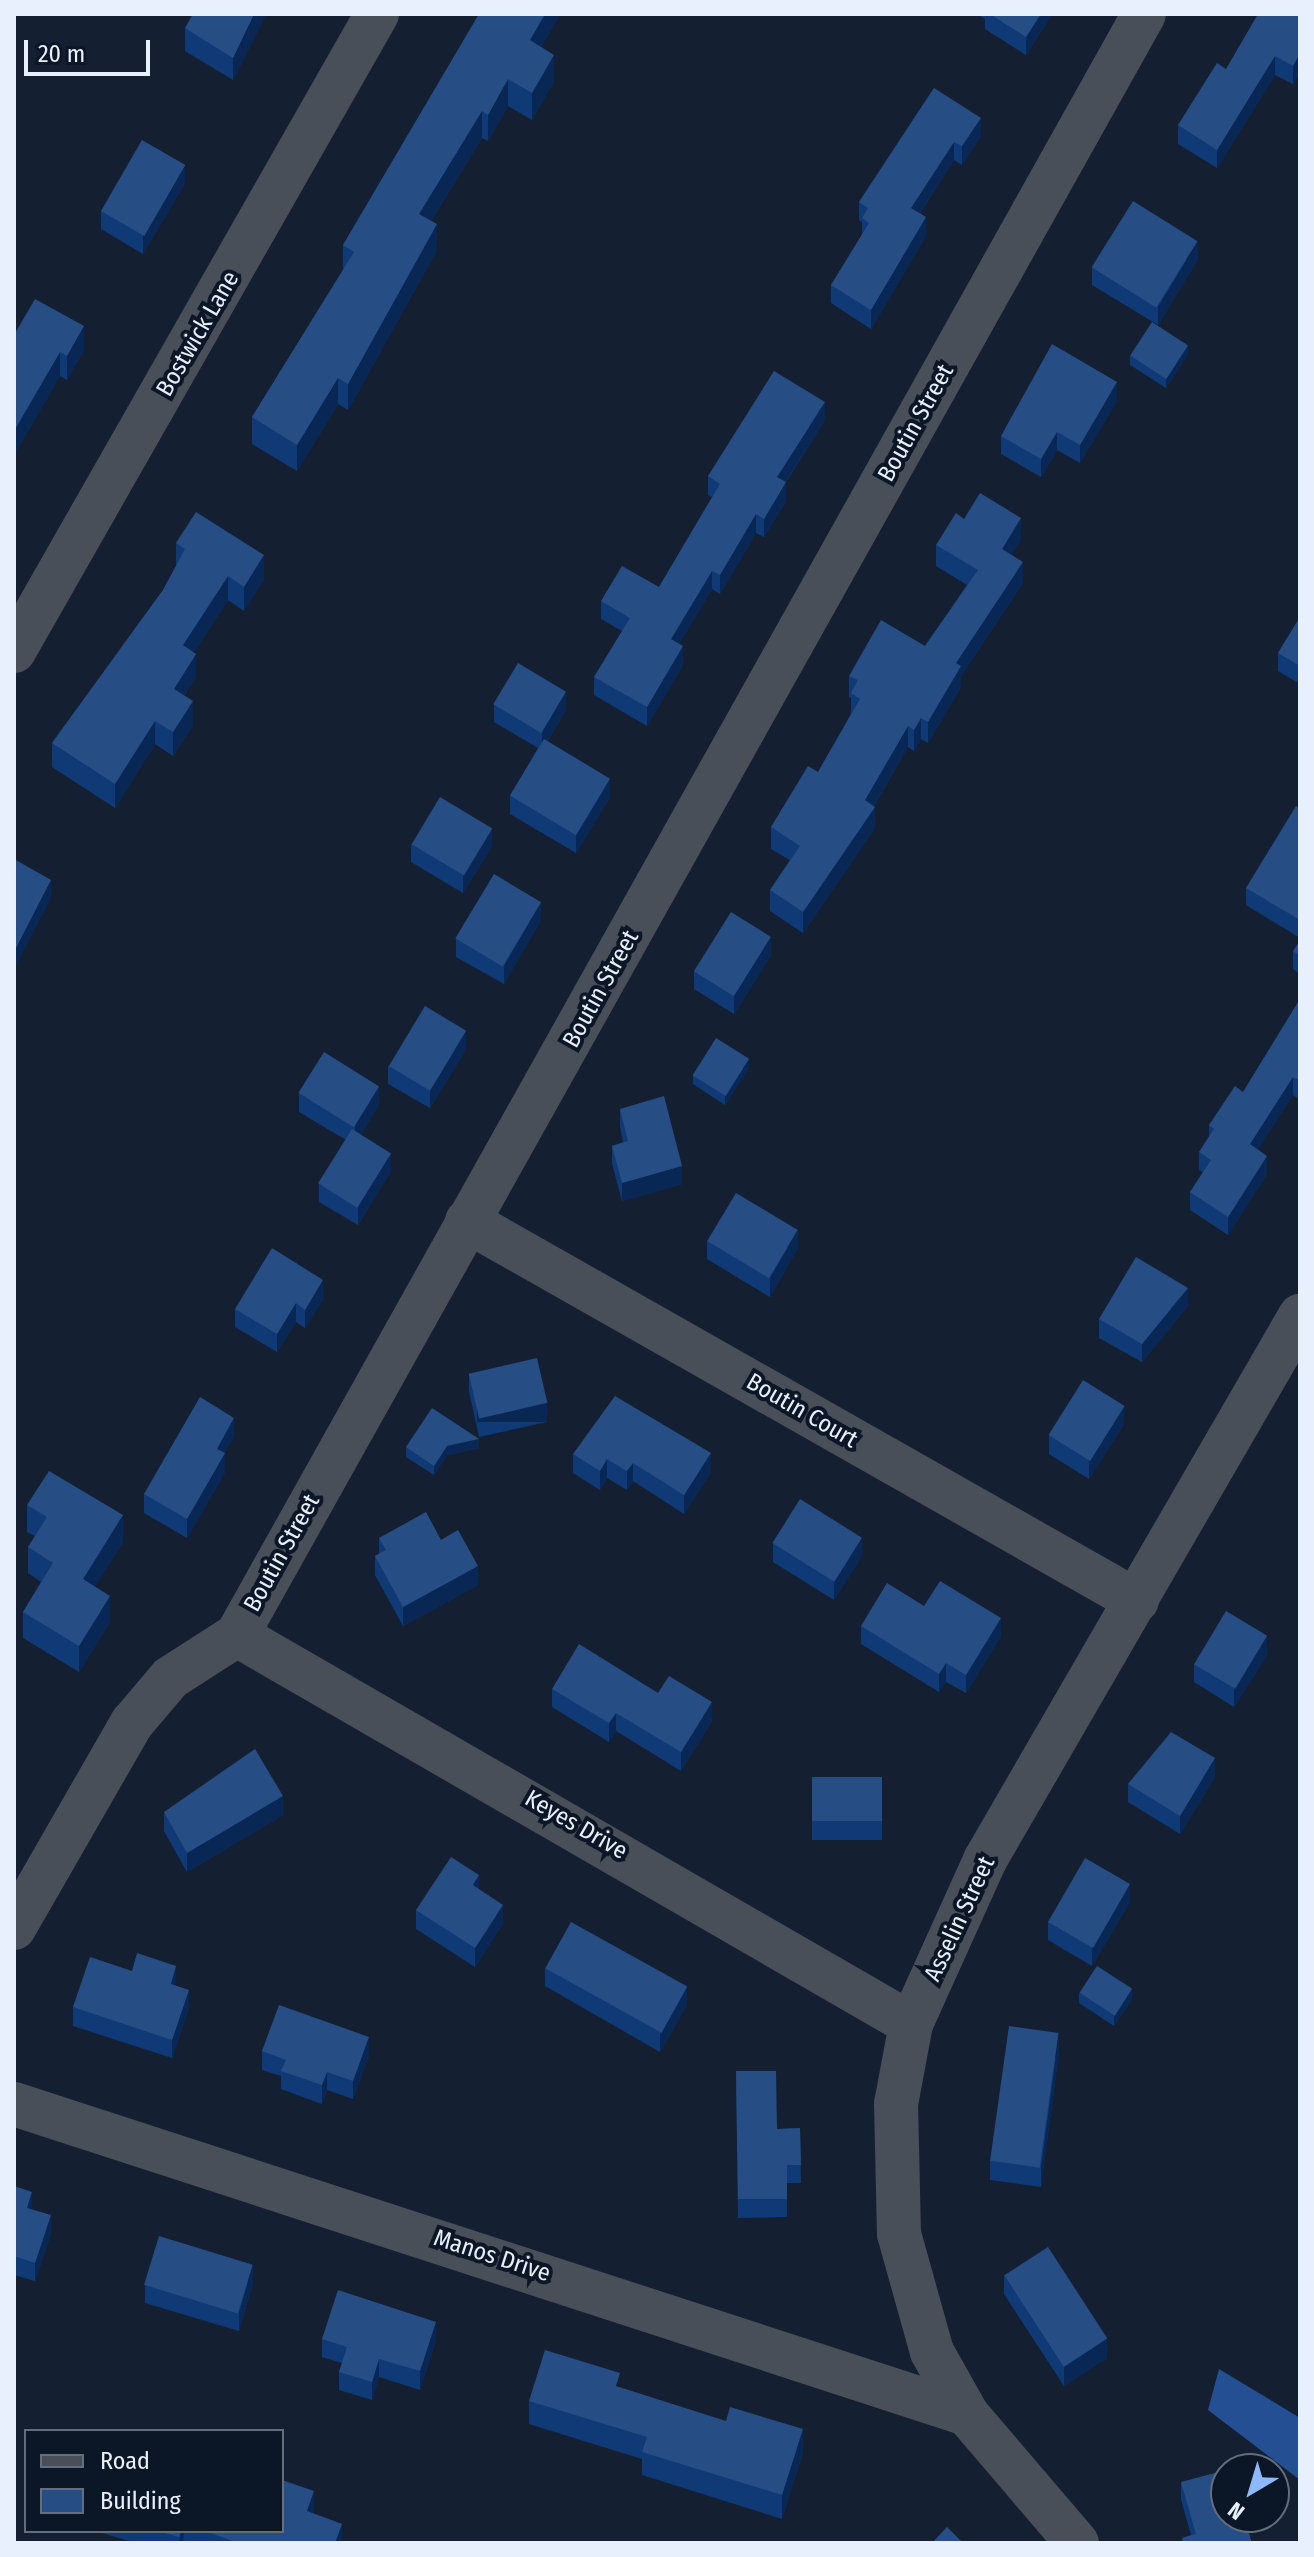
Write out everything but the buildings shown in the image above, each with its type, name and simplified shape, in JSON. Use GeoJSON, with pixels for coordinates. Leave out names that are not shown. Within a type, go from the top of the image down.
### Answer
{"type":"FeatureCollection","features":[{"type":"Feature","properties":{"kind":"street","name":"Bostwick Lane"},"geometry":{"type":"LineString","coordinates":[[14,651],[377,14]]}},
{"type":"Feature","properties":{"kind":"street","name":"Boutin Street"},"geometry":{"type":"LineString","coordinates":[[14,1928],[132,1723],[170,1678],[237,1635],[1144,14]]}},
{"type":"Feature","properties":{"kind":"street","name":"Boutin Court"},"geometry":{"type":"LineString","coordinates":[[467,1221],[1137,1601]]}},
{"type":"Feature","properties":{"kind":"street","name":"Asselin Street"},"geometry":{"type":"LineString","coordinates":[[1077,2543],[967,2414],[932,2352],[899,2234],[892,2144],[911,2024],[985,1860],[1299,1321]]}},
{"type":"Feature","properties":{"kind":"street","name":"Keyes Drive"},"geometry":{"type":"LineString","coordinates":[[237,1635],[911,2024]]}},
{"type":"Feature","properties":{"kind":"street","name":"Manos Drive"},"geometry":{"type":"LineString","coordinates":[[14,2104],[967,2414]]}},
{"type":"Feature","properties":{"kind":"shaded area"},"geometry":{"type":"Polygon","coordinates":[[[1219,2369],[1300,2418],[1300,2480],[1290,2472],[1290,2453],[1265,2453],[1208,2410],[1219,2369]]]}}]}
